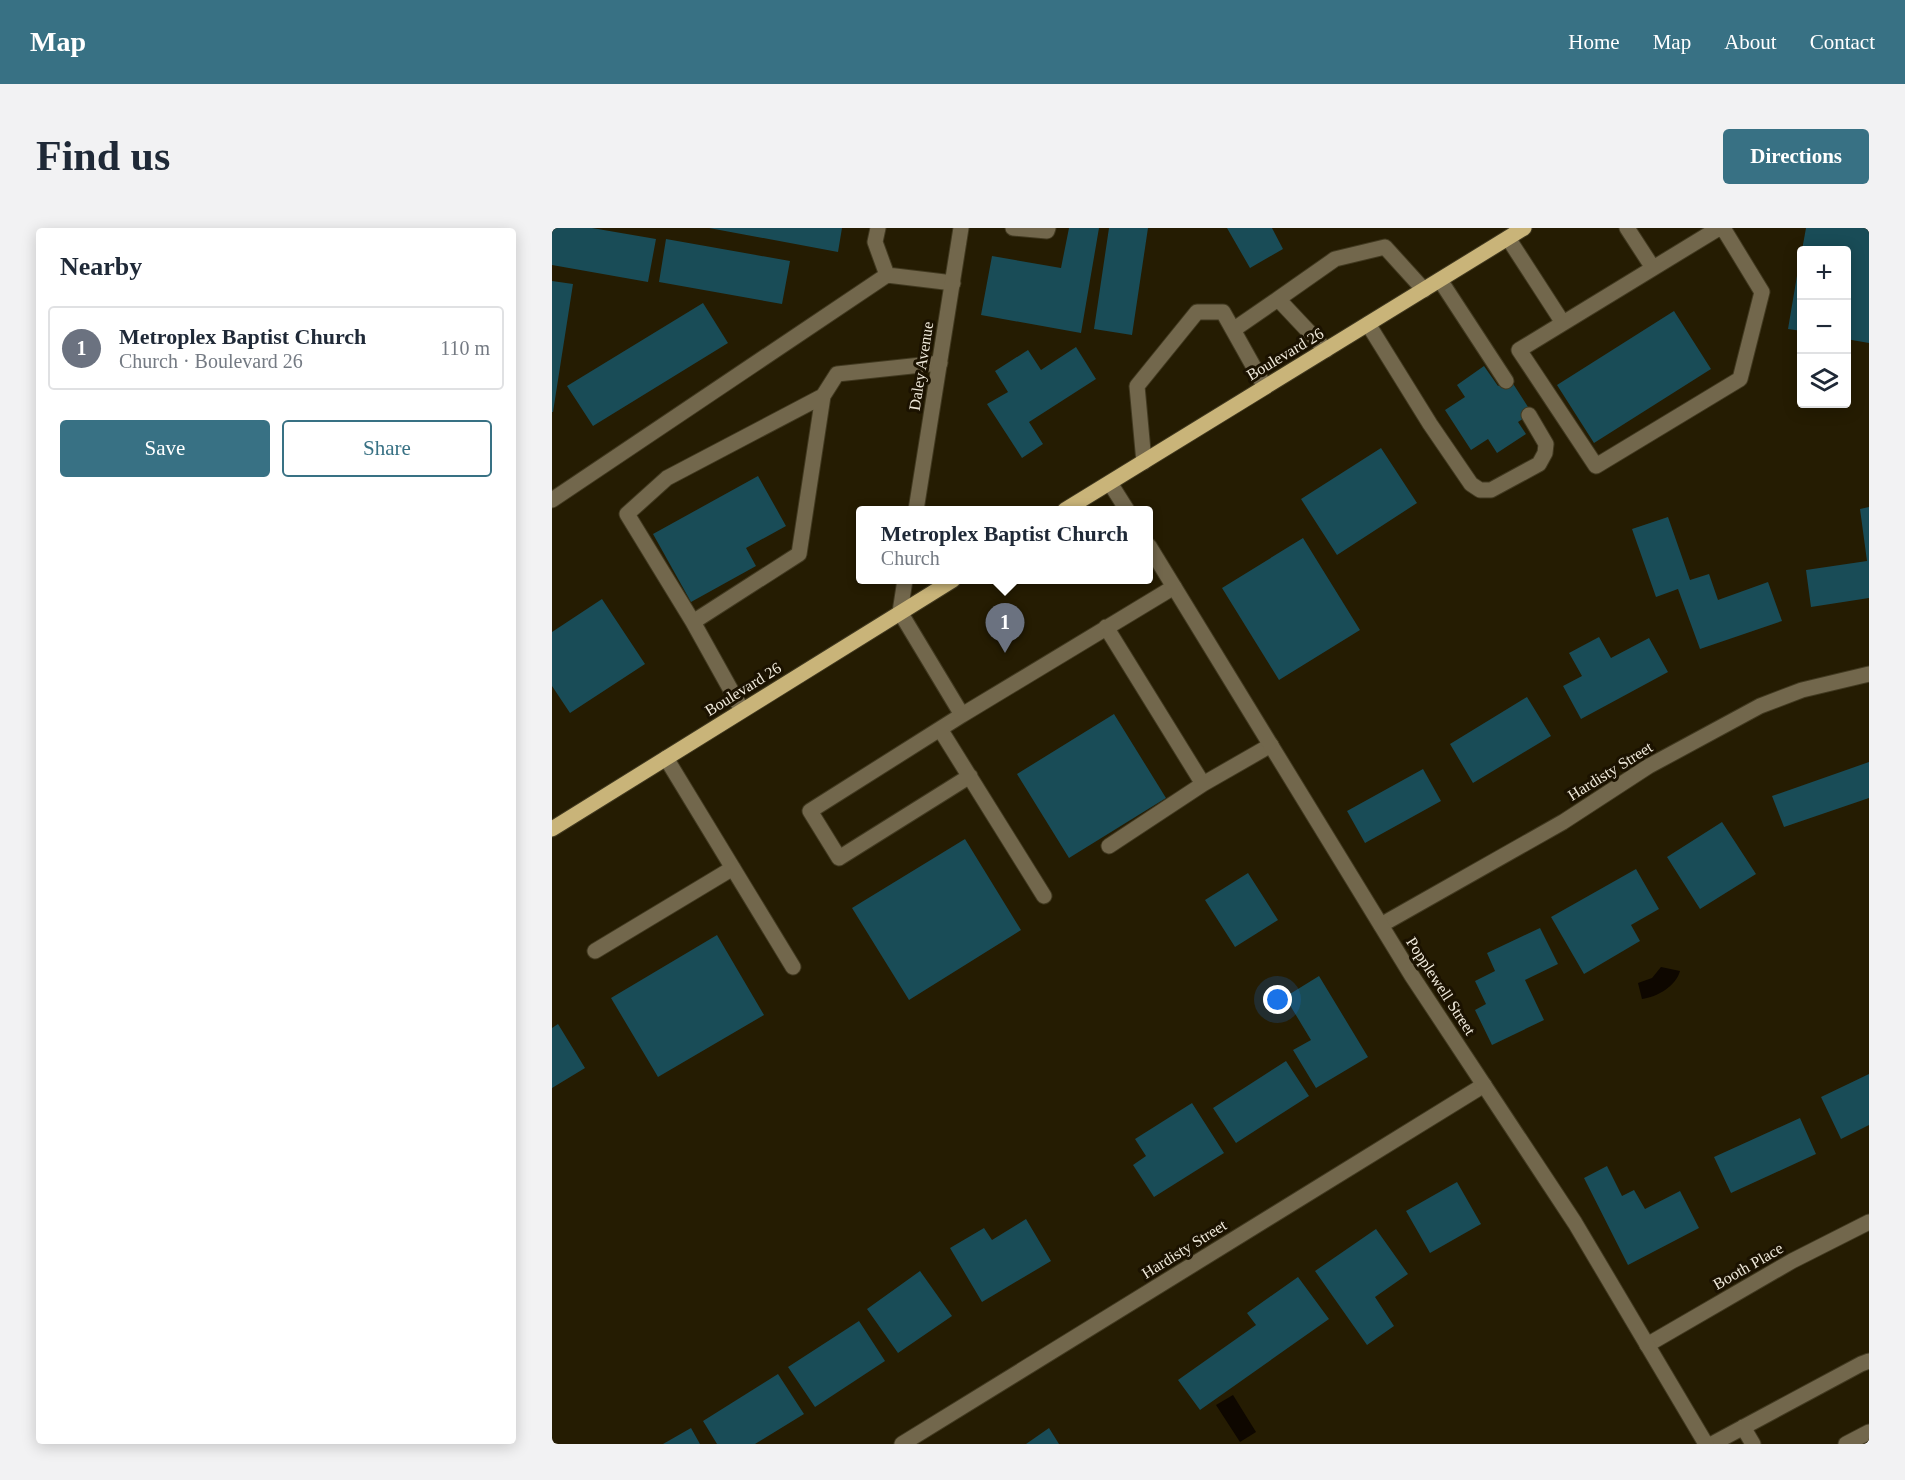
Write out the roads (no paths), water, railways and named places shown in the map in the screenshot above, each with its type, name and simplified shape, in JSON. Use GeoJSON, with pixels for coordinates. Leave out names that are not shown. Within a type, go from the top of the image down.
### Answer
{"type":"FeatureCollection","features":[{"type":"Feature","properties":{"kind":"main road","name":"Boulevard 26"},"geometry":{"type":"LineString","coordinates":[[1072,506],[1524,228]]}},
{"type":"Feature","properties":{"kind":"main road","name":"Boulevard 26"},"geometry":{"type":"LineString","coordinates":[[552,829],[945,584]]}},
{"type":"Feature","properties":{"kind":"street"},"geometry":{"type":"LineString","coordinates":[[878,228],[875,242],[887,275]]}},
{"type":"Feature","properties":{"kind":"street","name":"Daley Avenue"},"geometry":{"type":"LineString","coordinates":[[917,506],[962,228]]}},
{"type":"Feature","properties":{"kind":"street"},"geometry":{"type":"LineString","coordinates":[[1013,228],[1047,231],[1048,228]]}},
{"type":"Feature","properties":{"kind":"street"},"geometry":{"type":"LineString","coordinates":[[1627,228],[1653,268]]}},
{"type":"Feature","properties":{"kind":"street"},"geometry":{"type":"LineString","coordinates":[[1721,228],[1762,292],[1740,379],[1596,466],[1519,350],[1653,268],[1721,228]]}},
{"type":"Feature","properties":{"kind":"street"},"geometry":{"type":"LineString","coordinates":[[1508,238],[1563,323]]}},
{"type":"Feature","properties":{"kind":"street"},"geometry":{"type":"LineString","coordinates":[[1233,330],[1335,259],[1384,247],[1424,290]]}},
{"type":"Feature","properties":{"kind":"street"},"geometry":{"type":"LineString","coordinates":[[552,500],[887,275],[952,283]]}},
{"type":"Feature","properties":{"kind":"street"},"geometry":{"type":"LineString","coordinates":[[1440,280],[1506,381]]}},
{"type":"Feature","properties":{"kind":"street"},"geometry":{"type":"LineString","coordinates":[[1278,299],[1326,350]]}},
{"type":"Feature","properties":{"kind":"street"},"geometry":{"type":"LineString","coordinates":[[1144,462],[1137,386],[1197,312],[1223,312],[1264,387]]}},
{"type":"Feature","properties":{"kind":"street"},"geometry":{"type":"LineString","coordinates":[[1368,324],[1430,424],[1471,484],[1480,490],[1491,490],[1539,464],[1545,453],[1546,444],[1529,415]]}},
{"type":"Feature","properties":{"kind":"street"},"geometry":{"type":"LineString","coordinates":[[693,622],[800,554],[823,396],[837,374],[940,363]]}},
{"type":"Feature","properties":{"kind":"street"},"geometry":{"type":"LineString","coordinates":[[742,710],[693,622],[627,514],[667,478],[823,396]]}},
{"type":"Feature","properties":{"kind":"street"},"geometry":{"type":"LineString","coordinates":[[1110,483],[1124,506]]}},
{"type":"Feature","properties":{"kind":"street","name":"Popplewell Street"},"geometry":{"type":"LineString","coordinates":[[1153,552],[1381,925],[1575,1223],[1706,1444]]}},
{"type":"Feature","properties":{"kind":"street"},"geometry":{"type":"LineString","coordinates":[[905,584],[900,612],[962,715]]}},
{"type":"Feature","properties":{"kind":"street"},"geometry":{"type":"LineString","coordinates":[[970,776],[839,858],[810,812],[962,715],[1174,586]]}},
{"type":"Feature","properties":{"kind":"street"},"geometry":{"type":"LineString","coordinates":[[1106,627],[1203,784]]}},
{"type":"Feature","properties":{"kind":"street","name":"Hardisty Street"},"geometry":{"type":"LineString","coordinates":[[1381,925],[1563,822],[1649,766],[1760,706],[1802,690],[1869,674]]}},
{"type":"Feature","properties":{"kind":"street"},"geometry":{"type":"LineString","coordinates":[[940,729],[1044,896]]}},
{"type":"Feature","properties":{"kind":"street"},"geometry":{"type":"LineString","coordinates":[[1109,846],[1203,784],[1271,745]]}},
{"type":"Feature","properties":{"kind":"street"},"geometry":{"type":"LineString","coordinates":[[666,758],[793,967]]}},
{"type":"Feature","properties":{"kind":"street"},"geometry":{"type":"LineString","coordinates":[[595,951],[733,868]]}},
{"type":"Feature","properties":{"kind":"street","name":"Hardisty Street"},"geometry":{"type":"LineString","coordinates":[[902,1444],[1484,1085]]}},
{"type":"Feature","properties":{"kind":"street","name":"Booth Place"},"geometry":{"type":"LineString","coordinates":[[1647,1345],[1792,1261],[1869,1222]]}},
{"type":"Feature","properties":{"kind":"street"},"geometry":{"type":"LineString","coordinates":[[1712,1444],[1869,1361]]}},
{"type":"Feature","properties":{"kind":"street"},"geometry":{"type":"LineString","coordinates":[[1743,1427],[1753,1444]]}},
{"type":"Feature","properties":{"kind":"street"},"geometry":{"type":"LineString","coordinates":[[1846,1444],[1869,1432]]}},
{"type":"Feature","properties":{"kind":"place","name":"Metroplex Baptist Church"},"geometry":{"type":"Point","coordinates":[1005,653]}}]}
